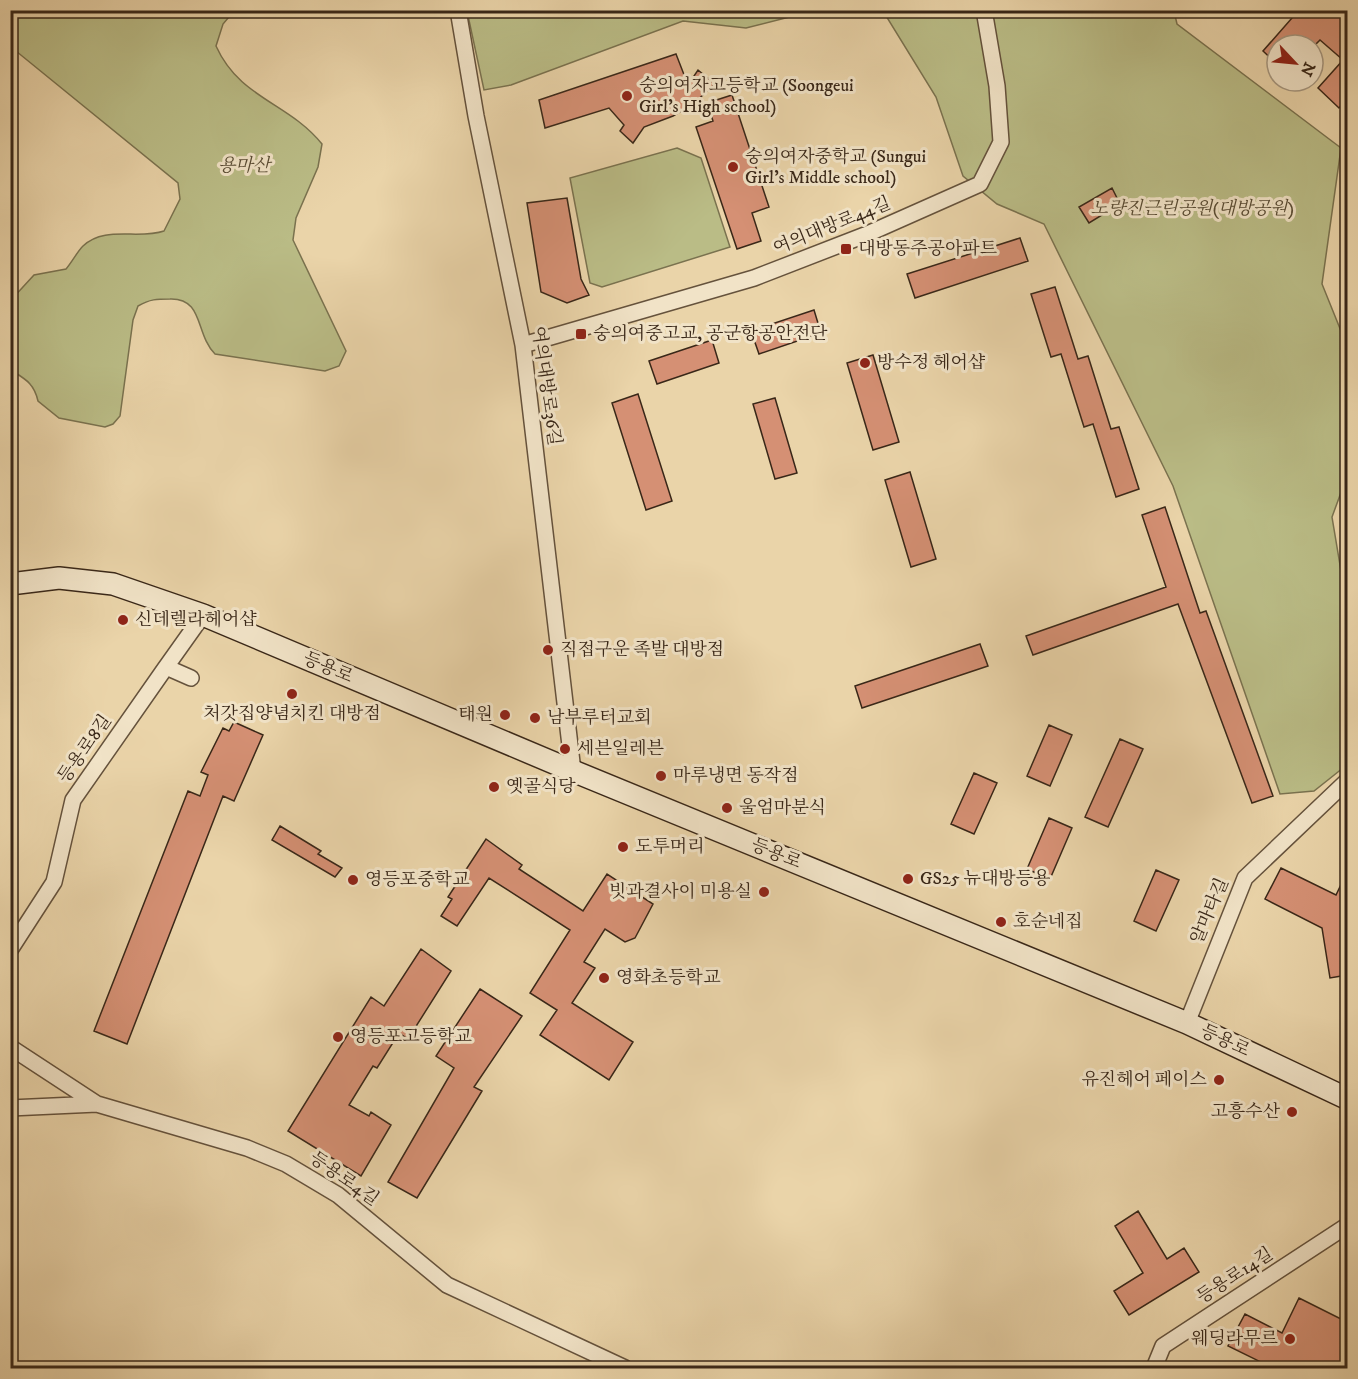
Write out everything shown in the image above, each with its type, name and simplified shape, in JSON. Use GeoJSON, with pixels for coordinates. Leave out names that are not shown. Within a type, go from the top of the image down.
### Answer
{"type":"FeatureCollection","features":[{"type":"Feature","properties":{"kind":"street","name":"여의대방로36길"},"geometry":{"type":"LineString","coordinates":[[458,10],[476,116],[523,345],[573,771]]}},
{"type":"Feature","properties":{"kind":"street","name":"여의대방로44길"},"geometry":{"type":"LineString","coordinates":[[523,345],[754,278],[865,235],[980,184],[1000,142],[997,86],[984,10]]}},
{"type":"Feature","properties":{"kind":"street","name":"등용로"},"geometry":{"type":"LineString","coordinates":[[10,584],[59,578],[113,584],[203,615],[573,771],[1186,1023],[1347,1099]]}},
{"type":"Feature","properties":{"kind":"street"},"geometry":{"type":"LineString","coordinates":[[191,678],[166,667],[203,615]]}},
{"type":"Feature","properties":{"kind":"street","name":"등용로8길"},"geometry":{"type":"LineString","coordinates":[[10,950],[54,882],[73,800],[166,667]]}},
{"type":"Feature","properties":{"kind":"street","name":"알마타길"},"geometry":{"type":"LineString","coordinates":[[1186,1023],[1245,878],[1347,780]]}},
{"type":"Feature","properties":{"kind":"street"},"geometry":{"type":"LineString","coordinates":[[10,1047],[97,1104]]}},
{"type":"Feature","properties":{"kind":"street","name":"등용로4길"},"geometry":{"type":"LineString","coordinates":[[10,1108],[97,1104],[247,1148],[286,1164],[338,1195],[447,1285],[625,1368]]}},
{"type":"Feature","properties":{"kind":"street","name":"등용로14길"},"geometry":{"type":"LineString","coordinates":[[1154,1368],[1163,1346],[1347,1225]]}},
{"type":"Feature","properties":{"kind":"green space","name":"용마산"},"geometry":{"type":"Polygon","coordinates":[[[11,10],[234,11],[223,24],[216,46],[226,64],[251,89],[294,118],[322,144],[318,167],[296,218],[293,240],[346,351],[339,366],[325,371],[215,354],[204,337],[198,319],[189,304],[181,300],[157,299],[138,306],[133,320],[120,416],[113,424],[105,427],[59,418],[38,401],[25,379],[11,370],[11,300],[34,275],[66,269],[81,248],[92,240],[111,234],[143,234],[164,231],[180,199],[178,183],[11,47],[11,10]]]}},
{"type":"Feature","properties":{"kind":"green space"},"geometry":{"type":"Polygon","coordinates":[[[467,10],[813,11],[746,28],[683,21],[511,85],[484,90],[467,10]]]}},
{"type":"Feature","properties":{"kind":"green space","name":"노량진근린공원(대방공원)"},"geometry":{"type":"Polygon","coordinates":[[[883,11],[1174,11],[1177,24],[1265,91],[1265,93],[1268,93],[1341,148],[1322,284],[1341,331],[1347,335],[1347,476],[1332,517],[1347,607],[1348,764],[1314,791],[1280,794],[1173,486],[1044,224],[997,204],[963,176],[936,97],[883,11]]]}},
{"type":"Feature","properties":{"kind":"green space"},"geometry":{"type":"Polygon","coordinates":[[[677,148],[701,158],[730,247],[602,287],[590,283],[570,178],[677,148]]]}},
{"type":"Feature","properties":{"kind":"building"},"geometry":{"type":"Polygon","coordinates":[[[1299,10],[1335,10],[1347,21],[1347,99],[1339,108],[1323,93],[1325,80],[1343,60],[1325,44],[1325,33],[1279,33],[1299,10]]]}},
{"type":"Feature","properties":{"kind":"building","name":"숭의여자고등학교 (Soongeui Girl's High school)"},"geometry":{"type":"Polygon","coordinates":[[[676,54],[688,85],[698,70],[715,84],[692,105],[673,116],[644,127],[633,143],[620,131],[624,125],[609,108],[545,128],[539,100],[676,54]]]}},
{"type":"Feature","properties":{"kind":"building","name":"숭의여자중학교 (Sungui Girl's Middle school)"},"geometry":{"type":"Polygon","coordinates":[[[732,95],[769,207],[752,213],[761,241],[737,249],[696,127],[713,121],[707,103],[732,95]]]}},
{"type":"Feature","properties":{"kind":"building"},"geometry":{"type":"Polygon","coordinates":[[[1112,188],[1120,204],[1089,223],[1079,207],[1112,188]]]}},
{"type":"Feature","properties":{"kind":"building"},"geometry":{"type":"Polygon","coordinates":[[[567,198],[581,279],[589,295],[567,303],[541,292],[527,203],[567,198]]]}},
{"type":"Feature","properties":{"kind":"building"},"geometry":{"type":"Polygon","coordinates":[[[1020,238],[1028,261],[915,298],[907,274],[1020,238]]]}},
{"type":"Feature","properties":{"kind":"building"},"geometry":{"type":"Polygon","coordinates":[[[1055,287],[1078,359],[1088,356],[1111,429],[1119,427],[1139,489],[1116,497],[1093,424],[1084,427],[1061,354],[1051,357],[1031,294],[1055,287]]]}},
{"type":"Feature","properties":{"kind":"building"},"geometry":{"type":"Polygon","coordinates":[[[814,310],[821,333],[759,354],[751,331],[814,310]]]}},
{"type":"Feature","properties":{"kind":"building"},"geometry":{"type":"Polygon","coordinates":[[[712,340],[719,363],[657,384],[649,361],[712,340]]]}},
{"type":"Feature","properties":{"kind":"building"},"geometry":{"type":"Polygon","coordinates":[[[873,355],[899,442],[873,450],[847,363],[873,355]]]}},
{"type":"Feature","properties":{"kind":"building"},"geometry":{"type":"Polygon","coordinates":[[[638,394],[672,501],[646,510],[612,403],[638,394]]]}},
{"type":"Feature","properties":{"kind":"building"},"geometry":{"type":"Polygon","coordinates":[[[775,398],[797,473],[775,479],[753,404],[775,398]]]}},
{"type":"Feature","properties":{"kind":"building"},"geometry":{"type":"Polygon","coordinates":[[[910,472],[936,559],[911,567],[885,480],[910,472]]]}},
{"type":"Feature","properties":{"kind":"building"},"geometry":{"type":"Polygon","coordinates":[[[1165,507],[1200,613],[1206,611],[1273,796],[1252,803],[1178,604],[1033,655],[1026,636],[1166,587],[1142,515],[1165,507]]]}},
{"type":"Feature","properties":{"kind":"building"},"geometry":{"type":"Polygon","coordinates":[[[980,644],[988,666],[862,708],[855,686],[980,644]]]}},
{"type":"Feature","properties":{"kind":"building"},"geometry":{"type":"Polygon","coordinates":[[[234,722],[263,735],[234,801],[223,796],[127,1044],[94,1031],[188,791],[200,796],[208,775],[201,772],[223,728],[229,731],[234,722]]]}},
{"type":"Feature","properties":{"kind":"building"},"geometry":{"type":"Polygon","coordinates":[[[1049,725],[1072,735],[1050,786],[1027,776],[1049,725]]]}},
{"type":"Feature","properties":{"kind":"building"},"geometry":{"type":"Polygon","coordinates":[[[1120,739],[1143,749],[1108,827],[1085,817],[1120,739]]]}},
{"type":"Feature","properties":{"kind":"building"},"geometry":{"type":"Polygon","coordinates":[[[974,773],[997,783],[974,834],[951,824],[974,773]]]}},
{"type":"Feature","properties":{"kind":"building"},"geometry":{"type":"Polygon","coordinates":[[[1049,818],[1072,828],[1050,879],[1027,869],[1049,818]]]}},
{"type":"Feature","properties":{"kind":"building"},"geometry":{"type":"Polygon","coordinates":[[[280,826],[321,851],[318,854],[342,868],[335,877],[272,840],[280,826]]]}},
{"type":"Feature","properties":{"kind":"building"},"geometry":{"type":"Polygon","coordinates":[[[486,839],[522,865],[519,869],[583,911],[607,874],[653,904],[635,938],[625,942],[605,929],[584,962],[595,968],[572,1003],[633,1042],[609,1080],[540,1035],[557,1010],[530,993],[570,930],[489,878],[457,926],[441,916],[452,899],[448,897],[486,839]]]}},
{"type":"Feature","properties":{"kind":"building"},"geometry":{"type":"Polygon","coordinates":[[[1281,868],[1336,895],[1347,872],[1347,975],[1330,978],[1322,928],[1265,899],[1281,868]]]}},
{"type":"Feature","properties":{"kind":"building"},"geometry":{"type":"Polygon","coordinates":[[[1156,870],[1179,880],[1156,931],[1134,921],[1156,870]]]}},
{"type":"Feature","properties":{"kind":"building"},"geometry":{"type":"Polygon","coordinates":[[[421,949],[451,971],[408,1039],[399,1033],[377,1068],[373,1066],[349,1105],[369,1116],[371,1112],[391,1125],[361,1176],[288,1131],[371,997],[384,1006],[421,949]]]}},
{"type":"Feature","properties":{"kind":"building"},"geometry":{"type":"Polygon","coordinates":[[[480,989],[522,1016],[474,1087],[482,1091],[417,1198],[388,1182],[454,1068],[436,1056],[480,989]]]}},
{"type":"Feature","properties":{"kind":"building"},"geometry":{"type":"Polygon","coordinates":[[[1138,1211],[1167,1259],[1184,1248],[1199,1272],[1129,1315],[1114,1291],[1143,1273],[1115,1226],[1138,1211]]]}},
{"type":"Feature","properties":{"kind":"building","name":"웨딩라무르"},"geometry":{"type":"Polygon","coordinates":[[[1299,1298],[1347,1322],[1347,1368],[1273,1368],[1228,1346],[1245,1314],[1282,1333],[1299,1298]]]}},
{"type":"Feature","properties":{"kind":"place","name":"숭의여자고등학교 (Soongeui Girl's High school)"},"geometry":{"type":"Point","coordinates":[627,96]}},
{"type":"Feature","properties":{"kind":"place","name":"숭의여자중학교 (Sungui Girl's Middle school)"},"geometry":{"type":"Point","coordinates":[733,167]}},
{"type":"Feature","properties":{"kind":"place","name":"대방동주공아파트"},"geometry":{"type":"Point","coordinates":[846,249]}},
{"type":"Feature","properties":{"kind":"place","name":"숭의여중고교, 공군항공안전단"},"geometry":{"type":"Point","coordinates":[581,334]}},
{"type":"Feature","properties":{"kind":"place","name":"방수정 헤어샵"},"geometry":{"type":"Point","coordinates":[865,363]}},
{"type":"Feature","properties":{"kind":"place","name":"신데렐라헤어샵"},"geometry":{"type":"Point","coordinates":[123,620]}},
{"type":"Feature","properties":{"kind":"place","name":"직접구운 족발 대방점"},"geometry":{"type":"Point","coordinates":[548,650]}},
{"type":"Feature","properties":{"kind":"place","name":"처갓집양념치킨 대방점"},"geometry":{"type":"Point","coordinates":[292,694]}},
{"type":"Feature","properties":{"kind":"place","name":"태원"},"geometry":{"type":"Point","coordinates":[505,715]}},
{"type":"Feature","properties":{"kind":"place","name":"남부루터교회"},"geometry":{"type":"Point","coordinates":[535,718]}},
{"type":"Feature","properties":{"kind":"place","name":"세븐일레븐"},"geometry":{"type":"Point","coordinates":[565,749]}},
{"type":"Feature","properties":{"kind":"place","name":"마루냉면 동작점"},"geometry":{"type":"Point","coordinates":[661,776]}},
{"type":"Feature","properties":{"kind":"place","name":"옛골식당"},"geometry":{"type":"Point","coordinates":[494,787]}},
{"type":"Feature","properties":{"kind":"place","name":"울엄마분식"},"geometry":{"type":"Point","coordinates":[727,808]}},
{"type":"Feature","properties":{"kind":"place","name":"도투머리"},"geometry":{"type":"Point","coordinates":[623,847]}},
{"type":"Feature","properties":{"kind":"place","name":"GS25 뉴대방등용"},"geometry":{"type":"Point","coordinates":[908,879]}},
{"type":"Feature","properties":{"kind":"place","name":"영등포중학교"},"geometry":{"type":"Point","coordinates":[353,880]}},
{"type":"Feature","properties":{"kind":"place","name":"빗과결사이 미용실"},"geometry":{"type":"Point","coordinates":[764,892]}},
{"type":"Feature","properties":{"kind":"place","name":"호순네집"},"geometry":{"type":"Point","coordinates":[1001,922]}},
{"type":"Feature","properties":{"kind":"place","name":"영화초등학교"},"geometry":{"type":"Point","coordinates":[604,978]}},
{"type":"Feature","properties":{"kind":"place","name":"영등포고등학교"},"geometry":{"type":"Point","coordinates":[338,1037]}},
{"type":"Feature","properties":{"kind":"place","name":"유진헤어 페이스"},"geometry":{"type":"Point","coordinates":[1219,1080]}},
{"type":"Feature","properties":{"kind":"place","name":"고흥수산"},"geometry":{"type":"Point","coordinates":[1292,1112]}},
{"type":"Feature","properties":{"kind":"place","name":"웨딩라무르"},"geometry":{"type":"Point","coordinates":[1290,1339]}}]}
